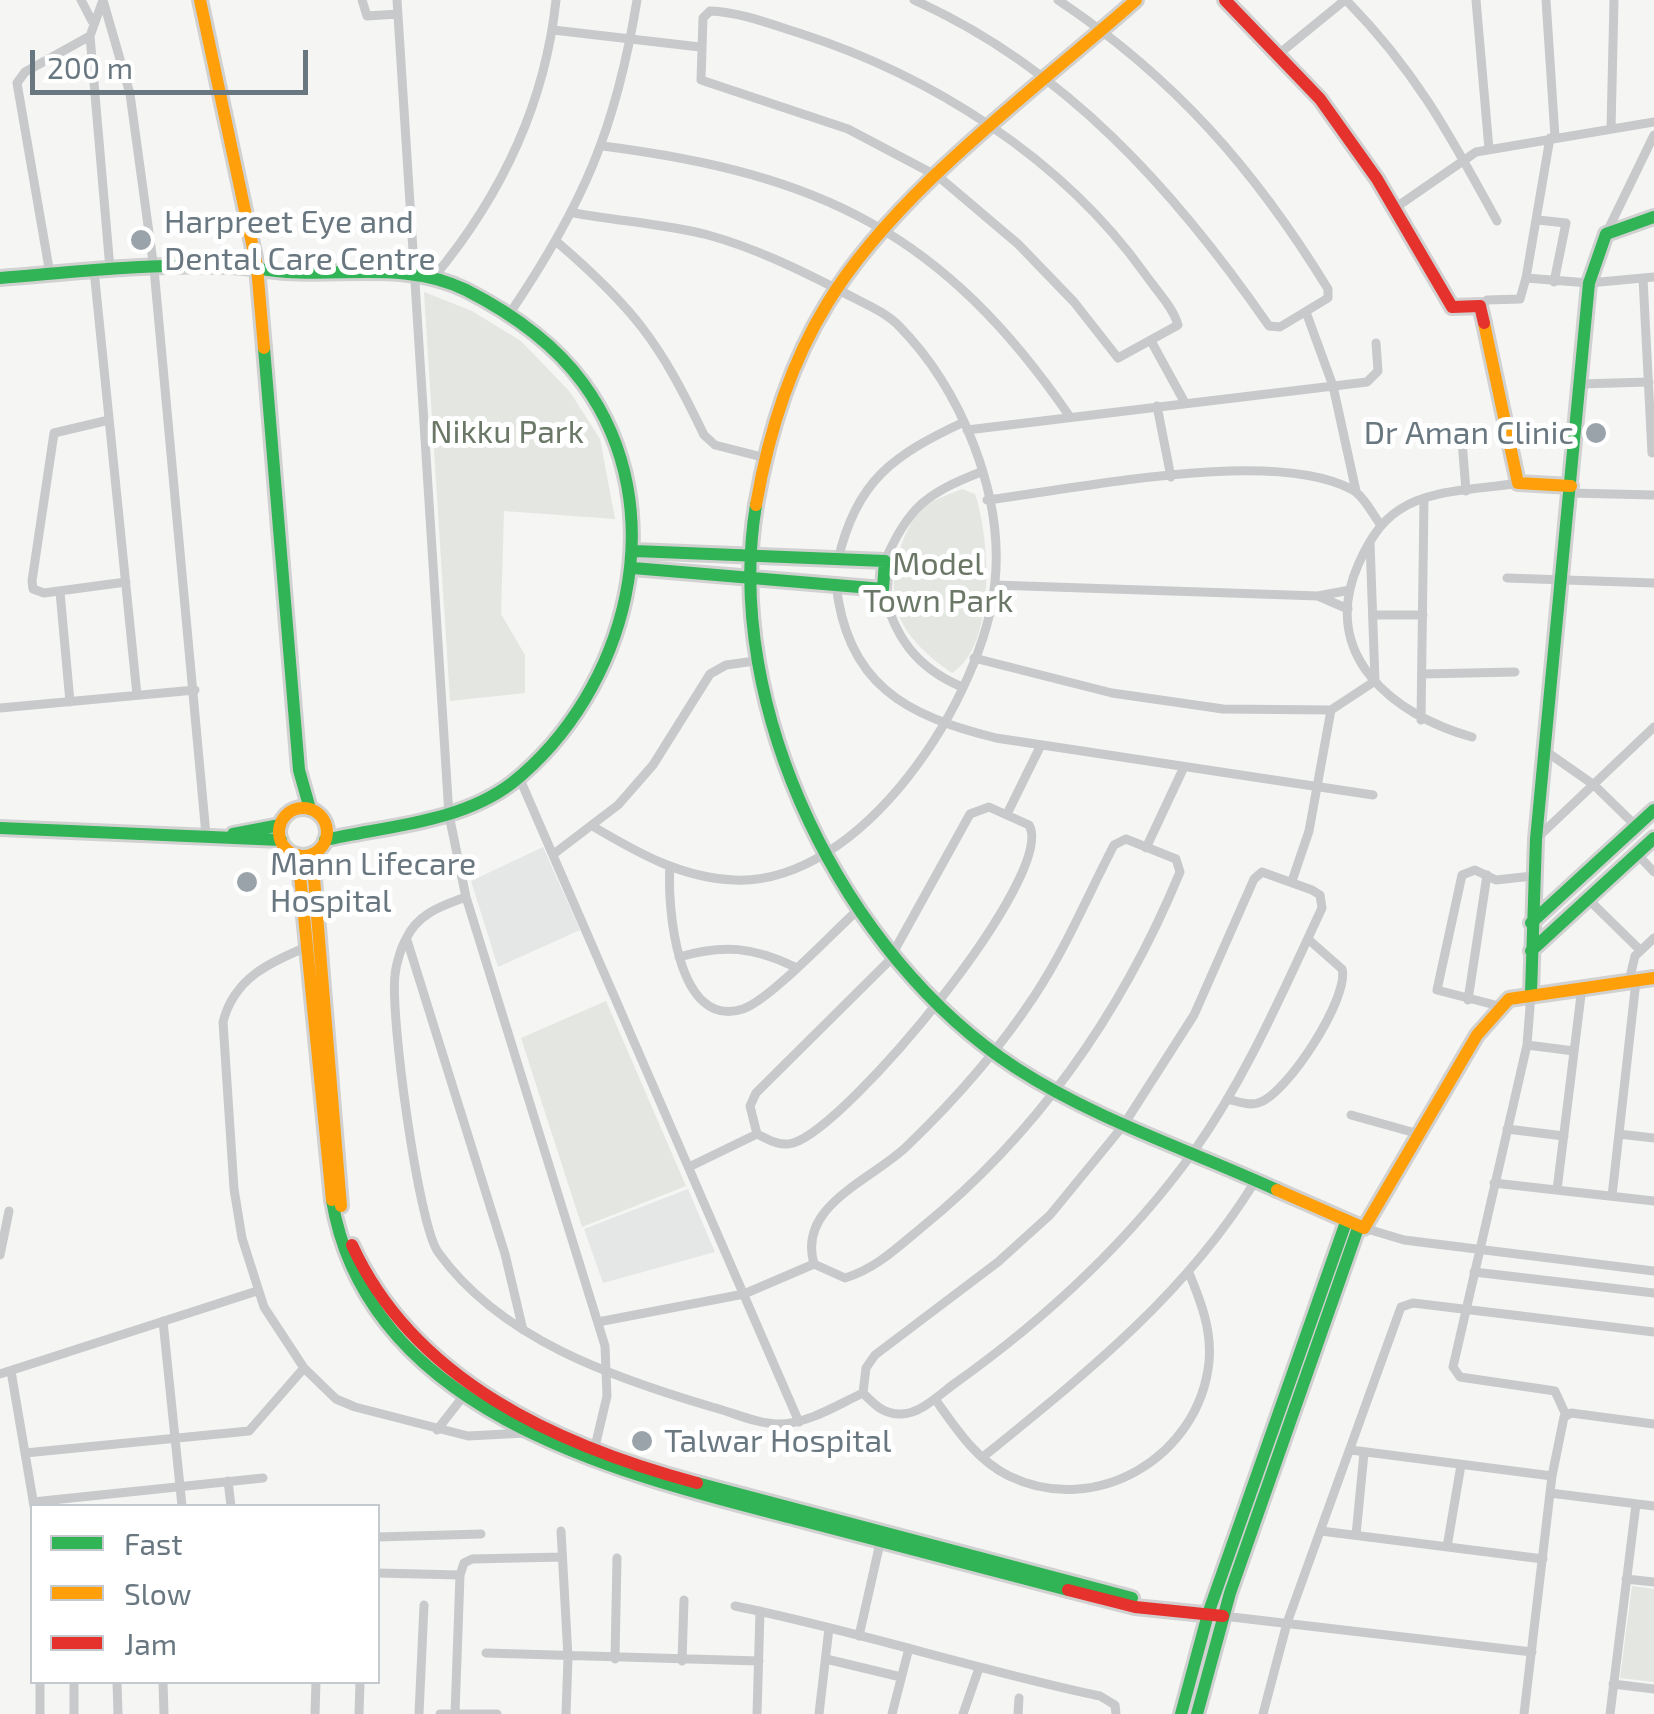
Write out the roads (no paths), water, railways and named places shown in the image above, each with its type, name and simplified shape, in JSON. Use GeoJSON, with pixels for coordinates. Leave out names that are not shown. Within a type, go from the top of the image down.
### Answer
{"type":"FeatureCollection","features":[{"type":"Feature","properties":{"kind":"street"},"geometry":{"type":"LineString","coordinates":[[81,0],[92,21]]}},
{"type":"Feature","properties":{"kind":"street"},"geometry":{"type":"LineString","coordinates":[[103,0],[92,21],[90,36],[110,270]]}},
{"type":"Feature","properties":{"kind":"street"},"geometry":{"type":"LineString","coordinates":[[103,0],[130,94],[154,269],[206,835]]}},
{"type":"Feature","properties":{"kind":"street"},"geometry":{"type":"LineString","coordinates":[[200,0],[258,267],[299,770],[310,809],[323,820],[362,831]]}},
{"type":"Feature","properties":{"kind":"street"},"geometry":{"type":"LineString","coordinates":[[362,0],[367,16],[398,14]]}},
{"type":"Feature","properties":{"kind":"street"},"geometry":{"type":"LineString","coordinates":[[397,0],[448,815],[466,897],[598,1322],[607,1396],[594,1451]]}},
{"type":"Feature","properties":{"kind":"street"},"geometry":{"type":"LineString","coordinates":[[434,278],[467,237],[500,182],[537,103],[556,0]]}},
{"type":"Feature","properties":{"kind":"street"},"geometry":{"type":"LineString","coordinates":[[510,313],[574,214],[603,146],[636,0]]}},
{"type":"Feature","properties":{"kind":"street"},"geometry":{"type":"LineString","coordinates":[[914,0],[983,35],[1047,80],[1143,165],[1181,205],[1269,326],[1280,327],[1328,298],[1328,289],[1261,186],[1191,106],[1103,30],[1058,0]]}},
{"type":"Feature","properties":{"kind":"street"},"geometry":{"type":"LineString","coordinates":[[1136,0],[939,176],[837,289],[816,322],[762,457],[746,558],[755,661],[786,771],[826,856],[858,909],[894,954],[992,1052],[1056,1089],[1123,1126],[1192,1152],[1356,1226],[1404,1240],[1654,1271]]}},
{"type":"Feature","properties":{"kind":"street"},"geometry":{"type":"LineString","coordinates":[[1224,0],[1280,53],[1320,99],[1396,208],[1452,308],[1520,298],[1553,137],[1546,0]]}},
{"type":"Feature","properties":{"kind":"street"},"geometry":{"type":"LineString","coordinates":[[1280,53],[1345,0],[1378,33],[1439,112],[1497,220]]}},
{"type":"Feature","properties":{"kind":"street"},"geometry":{"type":"LineString","coordinates":[[1476,0],[1490,149]]}},
{"type":"Feature","properties":{"kind":"street"},"geometry":{"type":"LineString","coordinates":[[1611,129],[1614,0]]}},
{"type":"Feature","properties":{"kind":"street"},"geometry":{"type":"LineString","coordinates":[[710,11],[746,16],[872,59],[945,95],[993,127],[1098,219],[1135,260],[1178,321],[1176,328],[1118,358],[1074,302],[1018,244],[939,176],[848,128],[706,83],[698,71],[703,18],[710,11]]}},
{"type":"Feature","properties":{"kind":"street"},"geometry":{"type":"LineString","coordinates":[[553,30],[700,47]]}},
{"type":"Feature","properties":{"kind":"street"},"geometry":{"type":"LineString","coordinates":[[50,274],[17,83],[25,72],[90,36]]}},
{"type":"Feature","properties":{"kind":"street"},"geometry":{"type":"LineString","coordinates":[[1396,208],[1463,158],[1553,137],[1654,122]]}},
{"type":"Feature","properties":{"kind":"street"},"geometry":{"type":"LineString","coordinates":[[1524,1714],[1552,1476],[1566,1414],[1555,1391],[1457,1376],[1453,1367],[1527,1045],[1536,839],[1589,283],[1606,234],[1654,135]]}},
{"type":"Feature","properties":{"kind":"street"},"geometry":{"type":"LineString","coordinates":[[603,146],[688,157],[764,176],[839,204],[890,231],[922,254],[988,316],[1033,363],[1070,417]]}},
{"type":"Feature","properties":{"kind":"street"},"geometry":{"type":"LineString","coordinates":[[574,214],[707,235],[773,257],[899,326],[966,426],[995,538],[995,585],[974,658],[943,726],[898,790],[826,856],[737,881],[647,858],[594,827]]}},
{"type":"Feature","properties":{"kind":"street"},"geometry":{"type":"LineString","coordinates":[[1606,234],[1617,226],[1654,217]]}},
{"type":"Feature","properties":{"kind":"street"},"geometry":{"type":"LineString","coordinates":[[1538,220],[1566,223],[1554,282]]}},
{"type":"Feature","properties":{"kind":"street"},"geometry":{"type":"LineString","coordinates":[[557,242],[635,313],[664,354],[704,434],[714,445],[762,457]]}},
{"type":"Feature","properties":{"kind":"street"},"geometry":{"type":"LineString","coordinates":[[0,278],[94,270],[258,267],[284,272],[413,271],[510,313],[577,375],[602,415],[626,478],[635,551],[634,568],[604,673],[570,723],[519,777],[470,808],[394,829],[362,831],[325,840],[305,855]]}},
{"type":"Feature","properties":{"kind":"street"},"geometry":{"type":"LineString","coordinates":[[94,270],[138,695]]}},
{"type":"Feature","properties":{"kind":"street"},"geometry":{"type":"LineString","coordinates":[[1526,278],[1589,283],[1648,278],[1652,453]]}},
{"type":"Feature","properties":{"kind":"street"},"geometry":{"type":"LineString","coordinates":[[1480,306],[1518,483]]}},
{"type":"Feature","properties":{"kind":"street"},"geometry":{"type":"LineString","coordinates":[[1306,312],[1334,386],[1356,491],[1380,524]]}},
{"type":"Feature","properties":{"kind":"street"},"geometry":{"type":"LineString","coordinates":[[1151,341],[1184,403]]}},
{"type":"Feature","properties":{"kind":"street"},"geometry":{"type":"LineString","coordinates":[[838,563],[846,522],[871,481],[901,454],[966,426],[1374,380],[1378,371],[1376,343]]}},
{"type":"Feature","properties":{"kind":"street"},"geometry":{"type":"LineString","coordinates":[[1579,384],[1649,382]]}},
{"type":"Feature","properties":{"kind":"street"},"geometry":{"type":"LineString","coordinates":[[1157,406],[1171,477]]}},
{"type":"Feature","properties":{"kind":"street"},"geometry":{"type":"LineString","coordinates":[[110,420],[54,432],[32,581],[38,592],[126,582]]}},
{"type":"Feature","properties":{"kind":"street"},"geometry":{"type":"LineString","coordinates":[[1461,428],[1466,491]]}},
{"type":"Feature","properties":{"kind":"street"},"geometry":{"type":"LineString","coordinates":[[962,687],[942,678],[902,643],[883,590],[885,562],[912,510],[929,496],[981,472]]}},
{"type":"Feature","properties":{"kind":"street"},"geometry":{"type":"LineString","coordinates":[[987,500],[1171,477],[1272,472],[1323,477],[1356,491]]}},
{"type":"Feature","properties":{"kind":"street"},"geometry":{"type":"LineString","coordinates":[[1472,737],[1421,720],[1374,682],[1360,662],[1350,632],[1350,590],[1380,524],[1402,507],[1424,499],[1518,483],[1654,495]]}},
{"type":"Feature","properties":{"kind":"street"},"geometry":{"type":"LineString","coordinates":[[1421,720],[1424,499]]}},
{"type":"Feature","properties":{"kind":"street"},"geometry":{"type":"LineString","coordinates":[[1370,542],[1374,682]]}},
{"type":"Feature","properties":{"kind":"street"},"geometry":{"type":"LineString","coordinates":[[635,551],[838,563],[885,562]]}},
{"type":"Feature","properties":{"kind":"street"},"geometry":{"type":"LineString","coordinates":[[634,568],[836,582],[883,590]]}},
{"type":"Feature","properties":{"kind":"street"},"geometry":{"type":"LineString","coordinates":[[1507,578],[1654,583]]}},
{"type":"Feature","properties":{"kind":"street"},"geometry":{"type":"LineString","coordinates":[[836,582],[845,631],[882,690],[903,707],[943,726],[1040,745],[1373,796]]}},
{"type":"Feature","properties":{"kind":"street"},"geometry":{"type":"LineString","coordinates":[[995,585],[1318,596],[1350,590]]}},
{"type":"Feature","properties":{"kind":"street"},"geometry":{"type":"LineString","coordinates":[[60,592],[70,702]]}},
{"type":"Feature","properties":{"kind":"street"},"geometry":{"type":"LineString","coordinates":[[1318,596],[1348,610]]}},
{"type":"Feature","properties":{"kind":"street"},"geometry":{"type":"LineString","coordinates":[[1373,615],[1423,615]]}},
{"type":"Feature","properties":{"kind":"street"},"geometry":{"type":"LineString","coordinates":[[974,658],[1112,693],[1204,706],[1331,710],[1374,682]]}},
{"type":"Feature","properties":{"kind":"street"},"geometry":{"type":"LineString","coordinates":[[555,853],[594,827],[653,765],[710,674],[726,665],[755,661]]}},
{"type":"Feature","properties":{"kind":"street"},"geometry":{"type":"LineString","coordinates":[[1422,674],[1515,672]]}},
{"type":"Feature","properties":{"kind":"street"},"geometry":{"type":"LineString","coordinates":[[0,708],[195,690]]}},
{"type":"Feature","properties":{"kind":"street"},"geometry":{"type":"LineString","coordinates":[[1292,881],[1318,786],[1331,710]]}},
{"type":"Feature","properties":{"kind":"street"},"geometry":{"type":"LineString","coordinates":[[1536,839],[1654,727]]}},
{"type":"Feature","properties":{"kind":"street"},"geometry":{"type":"LineString","coordinates":[[1007,814],[1040,745]]}},
{"type":"Feature","properties":{"kind":"street"},"geometry":{"type":"LineString","coordinates":[[1544,750],[1594,785],[1636,826]]}},
{"type":"Feature","properties":{"kind":"street"},"geometry":{"type":"LineString","coordinates":[[1146,848],[1184,767]]}},
{"type":"Feature","properties":{"kind":"street"},"geometry":{"type":"LineString","coordinates":[[280,833],[294,810],[299,770]]}},
{"type":"Feature","properties":{"kind":"street"},"geometry":{"type":"LineString","coordinates":[[519,777],[798,1422]]}},
{"type":"Feature","properties":{"kind":"street"},"geometry":{"type":"LineString","coordinates":[[983,806],[1007,814],[1032,830],[1028,856],[998,916],[940,1004],[876,1076],[800,1140],[777,1144],[756,1134],[750,1106],[756,1093],[894,954],[970,814],[983,806]]}},
{"type":"Feature","properties":{"kind":"street"},"geometry":{"type":"LineString","coordinates":[[294,810],[310,809]]}},
{"type":"Feature","properties":{"kind":"street"},"geometry":{"type":"LineString","coordinates":[[1531,922],[1654,810]]}},
{"type":"Feature","properties":{"kind":"street"},"geometry":{"type":"LineString","coordinates":[[323,820],[325,840]]}},
{"type":"Feature","properties":{"kind":"street"},"geometry":{"type":"LineString","coordinates":[[0,828],[226,836],[280,833],[305,855],[334,1153],[342,1214],[356,1259],[374,1290],[416,1342],[516,1416],[641,1468],[1136,1599],[1152,1607]]}},
{"type":"Feature","properties":{"kind":"street"},"geometry":{"type":"LineString","coordinates":[[1531,951],[1654,838]]}},
{"type":"Feature","properties":{"kind":"street"},"geometry":{"type":"LineString","coordinates":[[1126,840],[1176,859],[1180,872],[1147,951],[1107,1019],[1056,1089],[982,1175],[880,1262],[845,1278],[814,1264],[808,1246],[819,1216],[902,1151],[992,1052],[1035,996],[1114,845],[1126,840]]}},
{"type":"Feature","properties":{"kind":"street"},"geometry":{"type":"LineString","coordinates":[[1637,854],[1654,872]]}},
{"type":"Feature","properties":{"kind":"street"},"geometry":{"type":"LineString","coordinates":[[305,855],[326,1166],[335,1218],[352,1272],[384,1321],[428,1366],[465,1394],[527,1433],[640,1479],[1135,1608],[1532,1652]]}},
{"type":"Feature","properties":{"kind":"street"},"geometry":{"type":"LineString","coordinates":[[670,866],[670,918],[679,957],[698,996],[728,1010],[752,1005],[858,909]]}},
{"type":"Feature","properties":{"kind":"street"},"geometry":{"type":"LineString","coordinates":[[1534,876],[1496,880],[1470,870],[1462,875],[1436,986],[1439,992],[1499,1006],[1531,993],[1654,978]]}},
{"type":"Feature","properties":{"kind":"street"},"geometry":{"type":"LineString","coordinates":[[1266,872],[1320,895],[1322,902],[1308,939],[1227,1099],[1192,1152],[1119,1241],[1043,1314],[934,1398],[906,1414],[888,1413],[864,1393],[866,1368],[875,1356],[998,1262],[1050,1214],[1123,1126],[1194,1015],[1254,879],[1266,872]]}},
{"type":"Feature","properties":{"kind":"street"},"geometry":{"type":"LineString","coordinates":[[1468,1000],[1487,875]]}},
{"type":"Feature","properties":{"kind":"street"},"geometry":{"type":"LineString","coordinates":[[466,897],[435,908],[406,938],[394,975],[425,1222],[435,1248],[452,1270],[488,1306],[523,1330],[652,1389],[775,1425],[798,1422],[864,1393]]}},
{"type":"Feature","properties":{"kind":"street"},"geometry":{"type":"LineString","coordinates":[[1588,900],[1639,950]]}},
{"type":"Feature","properties":{"kind":"street"},"geometry":{"type":"LineString","coordinates":[[406,938],[505,1254],[523,1330]]}},
{"type":"Feature","properties":{"kind":"street"},"geometry":{"type":"LineString","coordinates":[[1612,1196],[1632,981],[1639,950],[1654,938]]}},
{"type":"Feature","properties":{"kind":"street"},"geometry":{"type":"LineString","coordinates":[[1227,1099],[1251,1104],[1266,1099],[1318,1037],[1343,987],[1342,969],[1308,939]]}},
{"type":"Feature","properties":{"kind":"street"},"geometry":{"type":"LineString","coordinates":[[309,946],[254,974],[228,1004],[223,1022],[234,1189],[257,1290],[304,1368],[336,1398],[468,1436],[527,1433]]}},
{"type":"Feature","properties":{"kind":"street"},"geometry":{"type":"LineString","coordinates":[[679,957],[707,949],[741,947],[763,951],[795,967]]}},
{"type":"Feature","properties":{"kind":"street"},"geometry":{"type":"LineString","coordinates":[[1558,1190],[1582,987]]}},
{"type":"Feature","properties":{"kind":"street"},"geometry":{"type":"LineString","coordinates":[[1181,1714],[1208,1614],[1356,1226],[1499,1006]]}},
{"type":"Feature","properties":{"kind":"street"},"geometry":{"type":"LineString","coordinates":[[1527,1045],[1574,1051]]}},
{"type":"Feature","properties":{"kind":"street"},"geometry":{"type":"LineString","coordinates":[[1351,1115],[1419,1134]]}},
{"type":"Feature","properties":{"kind":"street"},"geometry":{"type":"LineString","coordinates":[[1507,1128],[1564,1136]]}},
{"type":"Feature","properties":{"kind":"street"},"geometry":{"type":"LineString","coordinates":[[690,1166],[756,1134]]}},
{"type":"Feature","properties":{"kind":"street"},"geometry":{"type":"LineString","coordinates":[[1619,1134],[1654,1138]]}},
{"type":"Feature","properties":{"kind":"street"},"geometry":{"type":"LineString","coordinates":[[1494,1182],[1654,1200]]}},
{"type":"Feature","properties":{"kind":"street"},"geometry":{"type":"LineString","coordinates":[[983,1457],[1086,1374],[1189,1273],[1226,1227],[1254,1183]]}},
{"type":"Feature","properties":{"kind":"street"},"geometry":{"type":"LineString","coordinates":[[0,1255],[8,1211]]}},
{"type":"Feature","properties":{"kind":"street"},"geometry":{"type":"LineString","coordinates":[[1196,1714],[1223,1616],[1356,1226]]}},
{"type":"Feature","properties":{"kind":"street"},"geometry":{"type":"LineString","coordinates":[[1558,1282],[1562,1260]]}},
{"type":"Feature","properties":{"kind":"street"},"geometry":{"type":"LineString","coordinates":[[598,1322],[744,1294],[814,1264]]}},
{"type":"Feature","properties":{"kind":"street"},"geometry":{"type":"LineString","coordinates":[[1474,1272],[1654,1293]]}},
{"type":"Feature","properties":{"kind":"street"},"geometry":{"type":"LineString","coordinates":[[934,1398],[967,1443],[1007,1475],[1027,1482],[1082,1488],[1142,1471],[1164,1454],[1190,1423],[1204,1390],[1209,1360],[1204,1309],[1189,1273]]}},
{"type":"Feature","properties":{"kind":"street"},"geometry":{"type":"LineString","coordinates":[[257,1290],[6,1373],[34,1504],[263,1478]]}},
{"type":"Feature","properties":{"kind":"street"},"geometry":{"type":"LineString","coordinates":[[1263,1714],[1286,1622],[1402,1308],[1413,1303],[1654,1332]]}},
{"type":"Feature","properties":{"kind":"street"},"geometry":{"type":"LineString","coordinates":[[163,1321],[182,1504]]}},
{"type":"Feature","properties":{"kind":"street"},"geometry":{"type":"LineString","coordinates":[[24,1453],[249,1431],[304,1368]]}},
{"type":"Feature","properties":{"kind":"street"},"geometry":{"type":"LineString","coordinates":[[437,1430],[465,1394]]}},
{"type":"Feature","properties":{"kind":"street"},"geometry":{"type":"LineString","coordinates":[[1566,1414],[1654,1424]]}},
{"type":"Feature","properties":{"kind":"street"},"geometry":{"type":"LineString","coordinates":[[1351,1450],[1552,1476]]}},
{"type":"Feature","properties":{"kind":"street"},"geometry":{"type":"LineString","coordinates":[[1356,1535],[1364,1453]]}},
{"type":"Feature","properties":{"kind":"street"},"geometry":{"type":"LineString","coordinates":[[1447,1546],[1461,1465]]}},
{"type":"Feature","properties":{"kind":"street"},"geometry":{"type":"LineString","coordinates":[[228,1481],[231,1504]]}},
{"type":"Feature","properties":{"kind":"street"},"geometry":{"type":"LineString","coordinates":[[1550,1493],[1654,1506]]}},
{"type":"Feature","properties":{"kind":"street"},"geometry":{"type":"LineString","coordinates":[[1610,1714],[1636,1504]]}},
{"type":"Feature","properties":{"kind":"street"},"geometry":{"type":"LineString","coordinates":[[562,1531],[568,1658],[566,1714]]}},
{"type":"Feature","properties":{"kind":"street"},"geometry":{"type":"LineString","coordinates":[[1322,1531],[1543,1559]]}},
{"type":"Feature","properties":{"kind":"street"},"geometry":{"type":"LineString","coordinates":[[380,1537],[481,1534]]}},
{"type":"Feature","properties":{"kind":"street"},"geometry":{"type":"LineString","coordinates":[[860,1636],[880,1543]]}},
{"type":"Feature","properties":{"kind":"street"},"geometry":{"type":"LineString","coordinates":[[455,1714],[460,1575],[464,1563],[472,1559],[562,1558]]}},
{"type":"Feature","properties":{"kind":"street"},"geometry":{"type":"LineString","coordinates":[[616,1558],[616,1660]]}},
{"type":"Feature","properties":{"kind":"street"},"geometry":{"type":"LineString","coordinates":[[380,1573],[460,1575]]}},
{"type":"Feature","properties":{"kind":"street"},"geometry":{"type":"LineString","coordinates":[[1626,1579],[1654,1582]]}},
{"type":"Feature","properties":{"kind":"street"},"geometry":{"type":"LineString","coordinates":[[682,1661],[684,1600]]}},
{"type":"Feature","properties":{"kind":"street"},"geometry":{"type":"LineString","coordinates":[[418,1714],[424,1605]]}},
{"type":"Feature","properties":{"kind":"street"},"geometry":{"type":"LineString","coordinates":[[735,1606],[909,1648],[978,1671],[1100,1696],[1114,1706],[1116,1714]]}},
{"type":"Feature","properties":{"kind":"street"},"geometry":{"type":"LineString","coordinates":[[757,1714],[760,1611]]}},
{"type":"Feature","properties":{"kind":"street"},"geometry":{"type":"LineString","coordinates":[[819,1714],[829,1628]]}},
{"type":"Feature","properties":{"kind":"street"},"geometry":{"type":"LineString","coordinates":[[892,1714],[909,1648]]}},
{"type":"Feature","properties":{"kind":"street"},"geometry":{"type":"LineString","coordinates":[[486,1653],[616,1660],[758,1661]]}},
{"type":"Feature","properties":{"kind":"street"},"geometry":{"type":"LineString","coordinates":[[826,1659],[901,1677]]}},
{"type":"Feature","properties":{"kind":"street"},"geometry":{"type":"LineString","coordinates":[[963,1714],[978,1671]]}},
{"type":"Feature","properties":{"kind":"street"},"geometry":{"type":"LineString","coordinates":[[40,1684],[40,1714]]}},
{"type":"Feature","properties":{"kind":"street"},"geometry":{"type":"LineString","coordinates":[[74,1684],[74,1714]]}},
{"type":"Feature","properties":{"kind":"street"},"geometry":{"type":"LineString","coordinates":[[117,1684],[118,1714]]}},
{"type":"Feature","properties":{"kind":"street"},"geometry":{"type":"LineString","coordinates":[[164,1684],[164,1714]]}},
{"type":"Feature","properties":{"kind":"street"},"geometry":{"type":"LineString","coordinates":[[315,1714],[316,1684]]}},
{"type":"Feature","properties":{"kind":"street"},"geometry":{"type":"LineString","coordinates":[[359,1714],[360,1684]]}},
{"type":"Feature","properties":{"kind":"street"},"geometry":{"type":"LineString","coordinates":[[1614,1684],[1654,1690]]}},
{"type":"Feature","properties":{"kind":"street"},"geometry":{"type":"LineString","coordinates":[[1018,1714],[1019,1698]]}},
{"type":"Feature","properties":{"kind":"street"},"geometry":{"type":"LineString","coordinates":[[440,1714],[497,1714]]}},
{"type":"Feature","properties":{"kind":"place","name":"Harpreet Eye and Dental Care Centre"},"geometry":{"type":"Point","coordinates":[141,240]}},
{"type":"Feature","properties":{"kind":"place","name":"Dr Aman Clinic"},"geometry":{"type":"Point","coordinates":[1596,433]}},
{"type":"Feature","properties":{"kind":"place","name":"Mann Lifecare Hospital"},"geometry":{"type":"Point","coordinates":[247,882]}},
{"type":"Feature","properties":{"kind":"place","name":"Talwar Hospital"},"geometry":{"type":"Point","coordinates":[642,1441]}},
{"type":"Feature","properties":{"kind":"park label","name":"Nikku Park"},"geometry":{"type":"Point","coordinates":[507,432]}},
{"type":"Feature","properties":{"kind":"park label","name":"Model Town Park"},"geometry":{"type":"Point","coordinates":[938,582]}}]}
